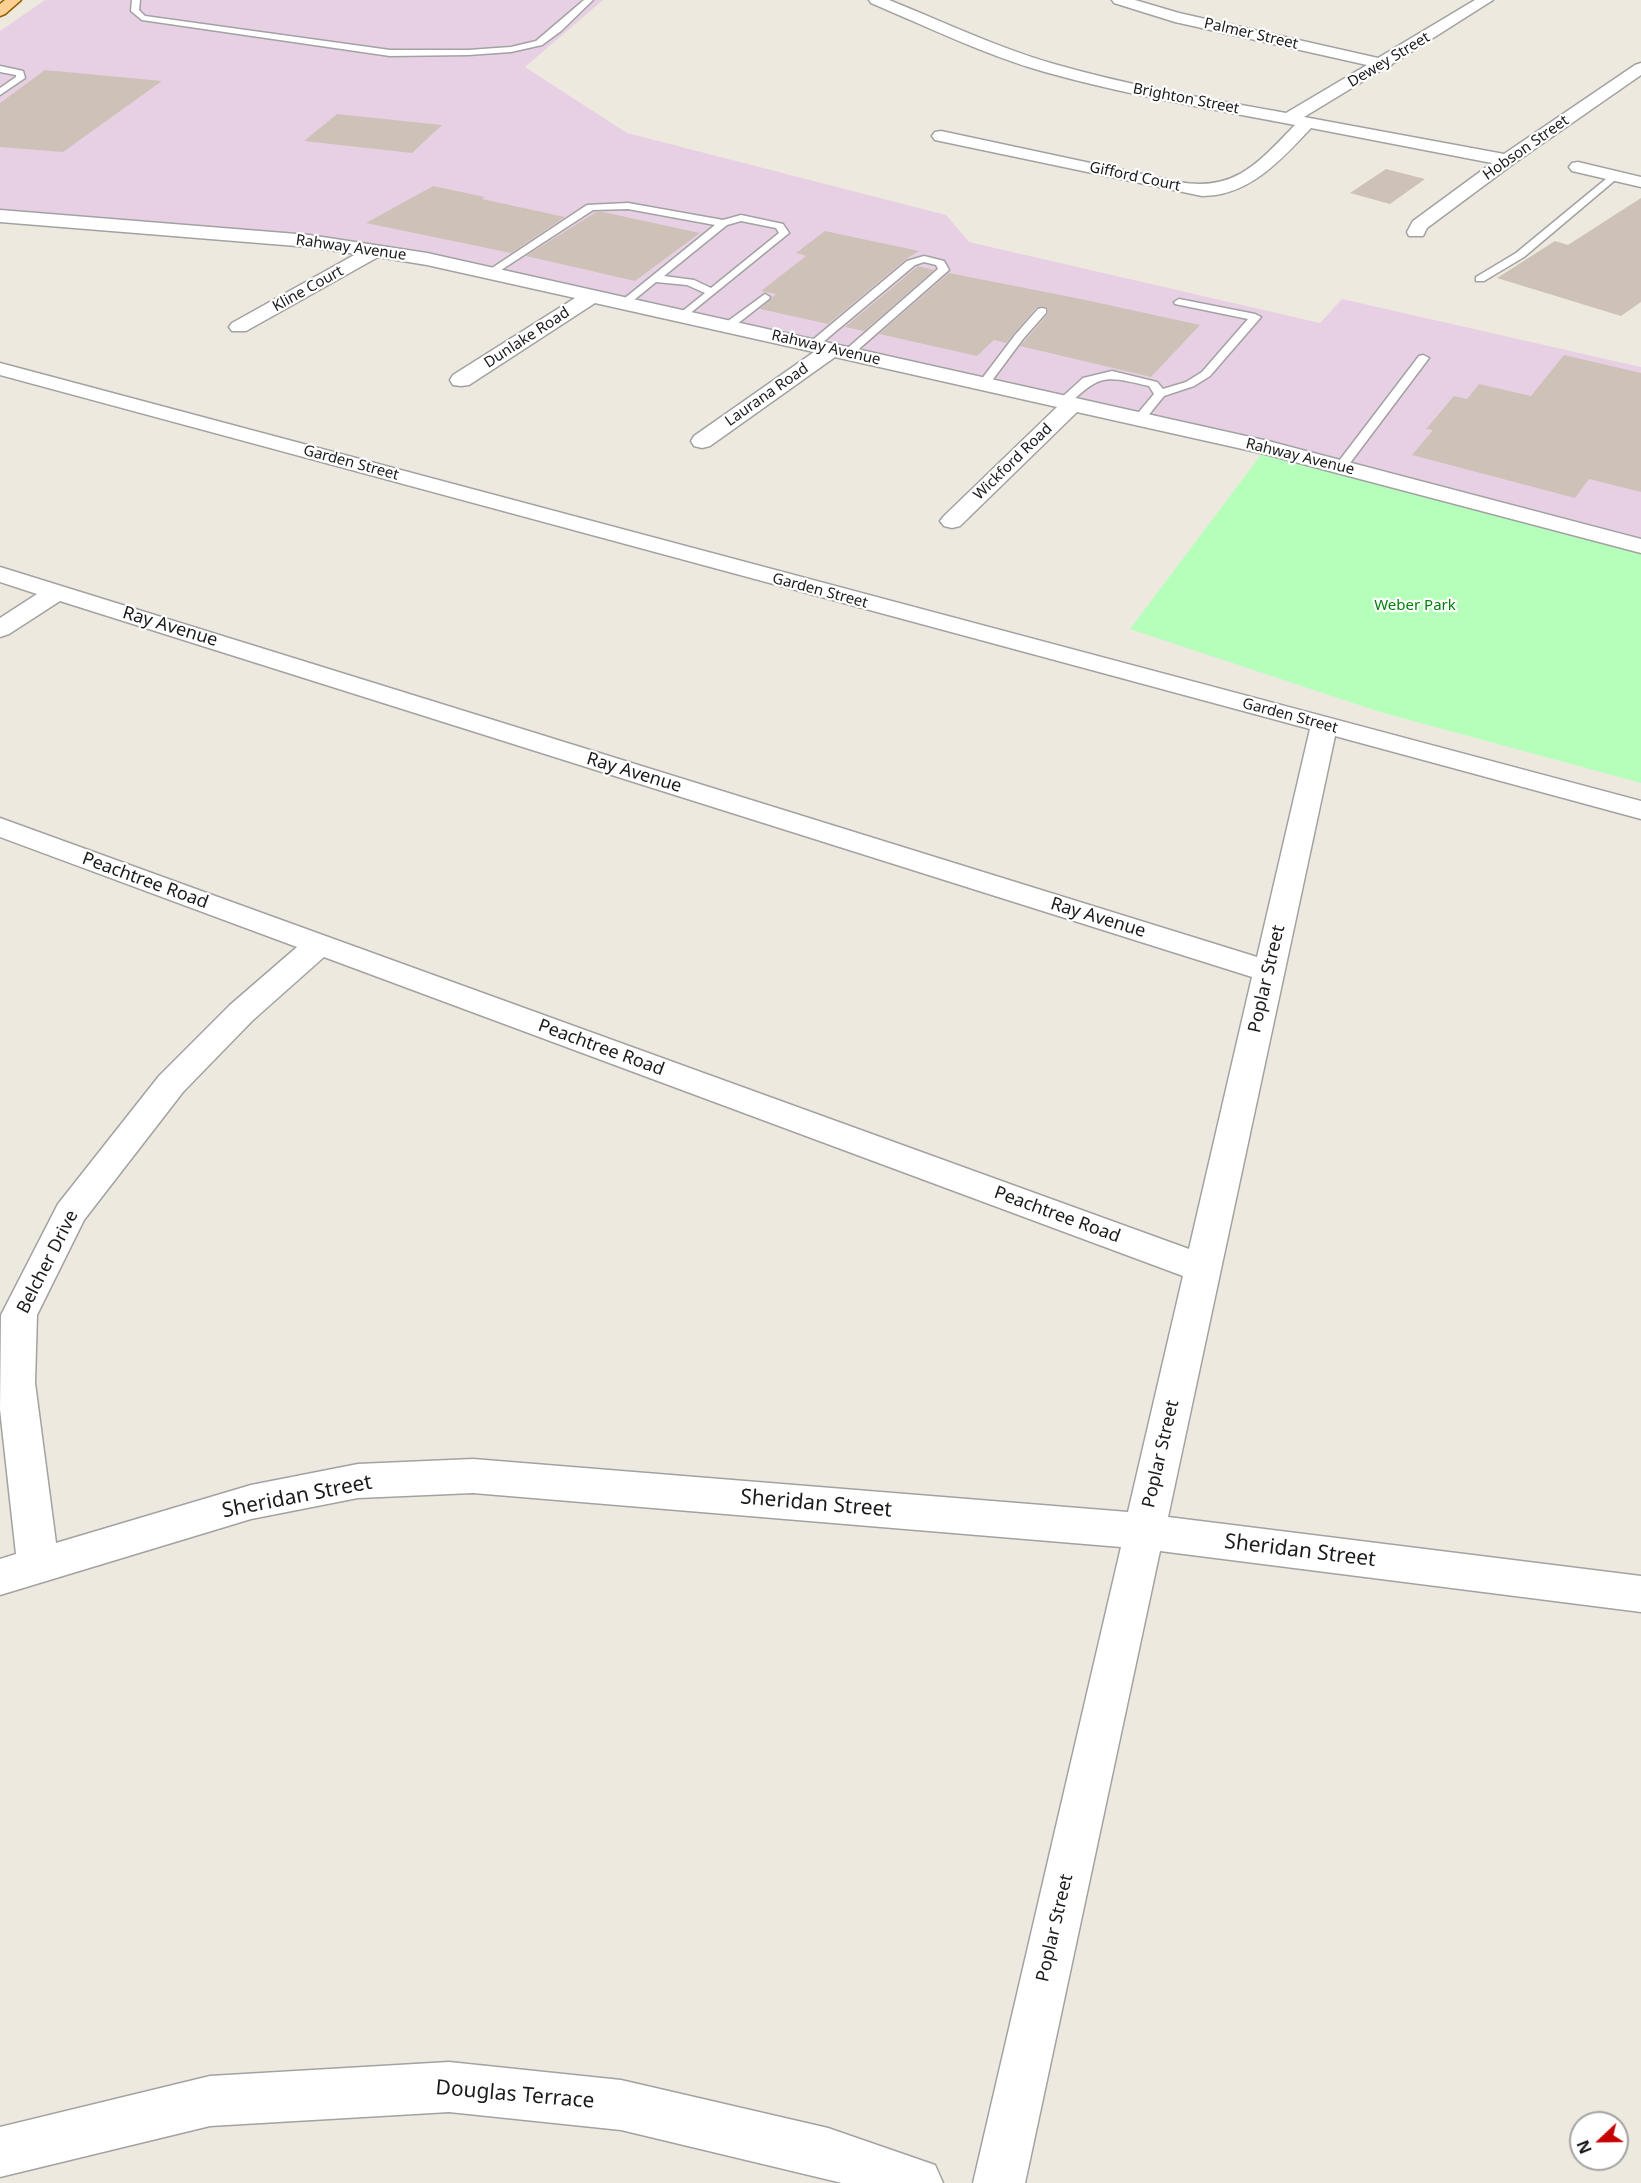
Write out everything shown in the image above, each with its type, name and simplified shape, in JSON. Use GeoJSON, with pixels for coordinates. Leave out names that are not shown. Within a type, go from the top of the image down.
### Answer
{"type":"FeatureCollection","features":[{"type":"Feature","properties":{"kind":"main road"},"geometry":{"type":"LineString","coordinates":[[0,11],[14,0]]}},
{"type":"Feature","properties":{"kind":"street","name":"Brighton Street"},"geometry":{"type":"LineString","coordinates":[[876,0],[1009,55],[1050,69],[1144,92],[1507,160]]}},
{"type":"Feature","properties":{"kind":"street","name":"Palmer Street"},"geometry":{"type":"LineString","coordinates":[[1119,0],[1175,17],[1384,64]]}},
{"type":"Feature","properties":{"kind":"street","name":"Dewey Street"},"geometry":{"type":"LineString","coordinates":[[1299,120],[1486,0]]}},
{"type":"Feature","properties":{"kind":"street"},"geometry":{"type":"LineString","coordinates":[[1175,17],[1196,8]]}},
{"type":"Feature","properties":{"kind":"street","name":"Hobson Street"},"geometry":{"type":"LineString","coordinates":[[1416,232],[1420,225],[1507,160],[1641,68]]}},
{"type":"Feature","properties":{"kind":"street","name":"Gifford Court"},"geometry":{"type":"LineString","coordinates":[[940,136],[1190,189],[1225,188],[1233,185],[1271,158],[1299,120]]}},
{"type":"Feature","properties":{"kind":"street"},"geometry":{"type":"LineString","coordinates":[[1578,167],[1641,182]]}},
{"type":"Feature","properties":{"kind":"street"},"geometry":{"type":"LineString","coordinates":[[1225,188],[1242,200]]}},
{"type":"Feature","properties":{"kind":"street","name":"Rahway Avenue"},"geometry":{"type":"LineString","coordinates":[[0,216],[226,233],[377,250],[490,272],[1139,419],[1641,546]]}},
{"type":"Feature","properties":{"kind":"street","name":"Kline Court"},"geometry":{"type":"LineString","coordinates":[[238,327],[377,250]]}},
{"type":"Feature","properties":{"kind":"street","name":"Dunlake Road"},"geometry":{"type":"LineString","coordinates":[[461,380],[594,295]]}},
{"type":"Feature","properties":{"kind":"street","name":"Laurana Road"},"geometry":{"type":"LineString","coordinates":[[702,441],[831,349]]}},
{"type":"Feature","properties":{"kind":"street","name":"Garden Street"},"geometry":{"type":"LineString","coordinates":[[0,369],[1641,810]]}},
{"type":"Feature","properties":{"kind":"street","name":"Wickford Road"},"geometry":{"type":"LineString","coordinates":[[952,521],[1069,403]]}},
{"type":"Feature","properties":{"kind":"street","name":"Ray Avenue"},"geometry":{"type":"LineString","coordinates":[[0,574],[1268,971]]}},
{"type":"Feature","properties":{"kind":"street"},"geometry":{"type":"LineString","coordinates":[[0,629],[57,592]]}},
{"type":"Feature","properties":{"kind":"street","name":"Poplar Street"},"geometry":{"type":"LineString","coordinates":[[999,2183],[1324,725]]}},
{"type":"Feature","properties":{"kind":"street","name":"Peachtree Road"},"geometry":{"type":"LineString","coordinates":[[3,831],[1202,1268]]}},
{"type":"Feature","properties":{"kind":"street","name":"Belcher Drive"},"geometry":{"type":"LineString","coordinates":[[38,1565],[16,1383],[19,1315],[69,1213],[171,1084],[241,1013],[319,945]]}},
{"type":"Feature","properties":{"kind":"street","name":"Sheridan Street"},"geometry":{"type":"LineString","coordinates":[[0,1577],[262,1500],[358,1481],[473,1476],[1143,1531],[1641,1594]]}},
{"type":"Feature","properties":{"kind":"street","name":"Douglas Terrace"},"geometry":{"type":"LineString","coordinates":[[0,2152],[210,2101],[449,2087],[621,2105],[828,2153],[918,2183]]}},
{"type":"Feature","properties":{"kind":"lane"},"geometry":{"type":"LineString","coordinates":[[136,0],[135,11],[142,18],[390,53],[421,54],[522,48],[539,43],[589,0]]}},
{"type":"Feature","properties":{"kind":"lane"},"geometry":{"type":"LineString","coordinates":[[0,69],[20,73],[21,78],[0,92]]}},
{"type":"Feature","properties":{"kind":"lane"},"geometry":{"type":"LineString","coordinates":[[1480,279],[1520,255],[1615,176]]}},
{"type":"Feature","properties":{"kind":"lane"},"geometry":{"type":"LineString","coordinates":[[490,272],[591,207],[628,206],[723,223]]}},
{"type":"Feature","properties":{"kind":"lane"},"geometry":{"type":"LineString","coordinates":[[625,302],[723,223],[741,218],[779,226],[784,233],[683,316]]}},
{"type":"Feature","properties":{"kind":"lane"},"geometry":{"type":"LineString","coordinates":[[924,259],[940,263],[944,270],[831,349],[911,263],[924,259]]}},
{"type":"Feature","properties":{"kind":"lane"},"geometry":{"type":"LineString","coordinates":[[653,279],[668,278],[705,287],[710,292]]}},
{"type":"Feature","properties":{"kind":"lane"},"geometry":{"type":"LineString","coordinates":[[728,326],[765,297]]}},
{"type":"Feature","properties":{"kind":"lane"},"geometry":{"type":"LineString","coordinates":[[1069,403],[1087,380],[1112,374],[1157,389],[1190,384],[1206,374],[1255,317],[1179,302]]}},
{"type":"Feature","properties":{"kind":"lane"},"geometry":{"type":"LineString","coordinates":[[984,384],[1018,337],[1042,310]]}},
{"type":"Feature","properties":{"kind":"lane"},"geometry":{"type":"LineString","coordinates":[[1340,468],[1423,358]]}},
{"type":"Feature","properties":{"kind":"lane"},"geometry":{"type":"LineString","coordinates":[[1139,419],[1157,389]]}},
{"type":"Feature","properties":{"kind":"shaded area"},"geometry":{"type":"Polygon","coordinates":[[[45,0],[603,0],[525,67],[627,133],[946,215],[969,242],[1320,323],[1342,299],[1641,367],[1641,558],[1266,448],[403,252],[0,220],[0,31],[45,0]]]}},
{"type":"Feature","properties":{"kind":"green space","name":"Weber Park"},"geometry":{"type":"Polygon","coordinates":[[[1266,448],[1641,552],[1641,783],[1380,712],[1130,629],[1266,448]]]}},
{"type":"Feature","properties":{"kind":"building"},"geometry":{"type":"Polygon","coordinates":[[[45,70],[162,81],[63,152],[0,147],[0,103],[45,70]]]}},
{"type":"Feature","properties":{"kind":"building"},"geometry":{"type":"Polygon","coordinates":[[[337,114],[442,125],[412,153],[304,141],[337,114]]]}},
{"type":"Feature","properties":{"kind":"building"},"geometry":{"type":"Polygon","coordinates":[[[1386,169],[1425,179],[1390,204],[1350,193],[1386,169]]]}},
{"type":"Feature","properties":{"kind":"building"},"geometry":{"type":"Polygon","coordinates":[[[433,186],[565,217],[511,253],[366,223],[433,186]]]}},
{"type":"Feature","properties":{"kind":"building"},"geometry":{"type":"Polygon","coordinates":[[[1641,198],[1641,302],[1621,316],[1497,278],[1555,241],[1568,245],[1641,198]]]}},
{"type":"Feature","properties":{"kind":"building"},"geometry":{"type":"Polygon","coordinates":[[[596,212],[700,233],[635,281],[526,256],[596,212]]]}},
{"type":"Feature","properties":{"kind":"building"},"geometry":{"type":"Polygon","coordinates":[[[825,231],[919,251],[906,259],[828,324],[760,309],[776,294],[761,291],[806,256],[796,253],[825,231]]]}},
{"type":"Feature","properties":{"kind":"building"},"geometry":{"type":"Polygon","coordinates":[[[918,266],[934,270],[864,331],[845,327],[918,266]]]}},
{"type":"Feature","properties":{"kind":"building"},"geometry":{"type":"Polygon","coordinates":[[[949,273],[1200,325],[1151,377],[1020,346],[1048,314],[1048,308],[1043,306],[1036,308],[1006,343],[994,340],[977,356],[879,334],[949,273]]]}},
{"type":"Feature","properties":{"kind":"building"},"geometry":{"type":"Polygon","coordinates":[[[1564,355],[1641,373],[1641,492],[1589,479],[1575,498],[1412,455],[1433,430],[1426,429],[1454,396],[1467,399],[1479,384],[1531,396],[1564,355]]]}}]}
